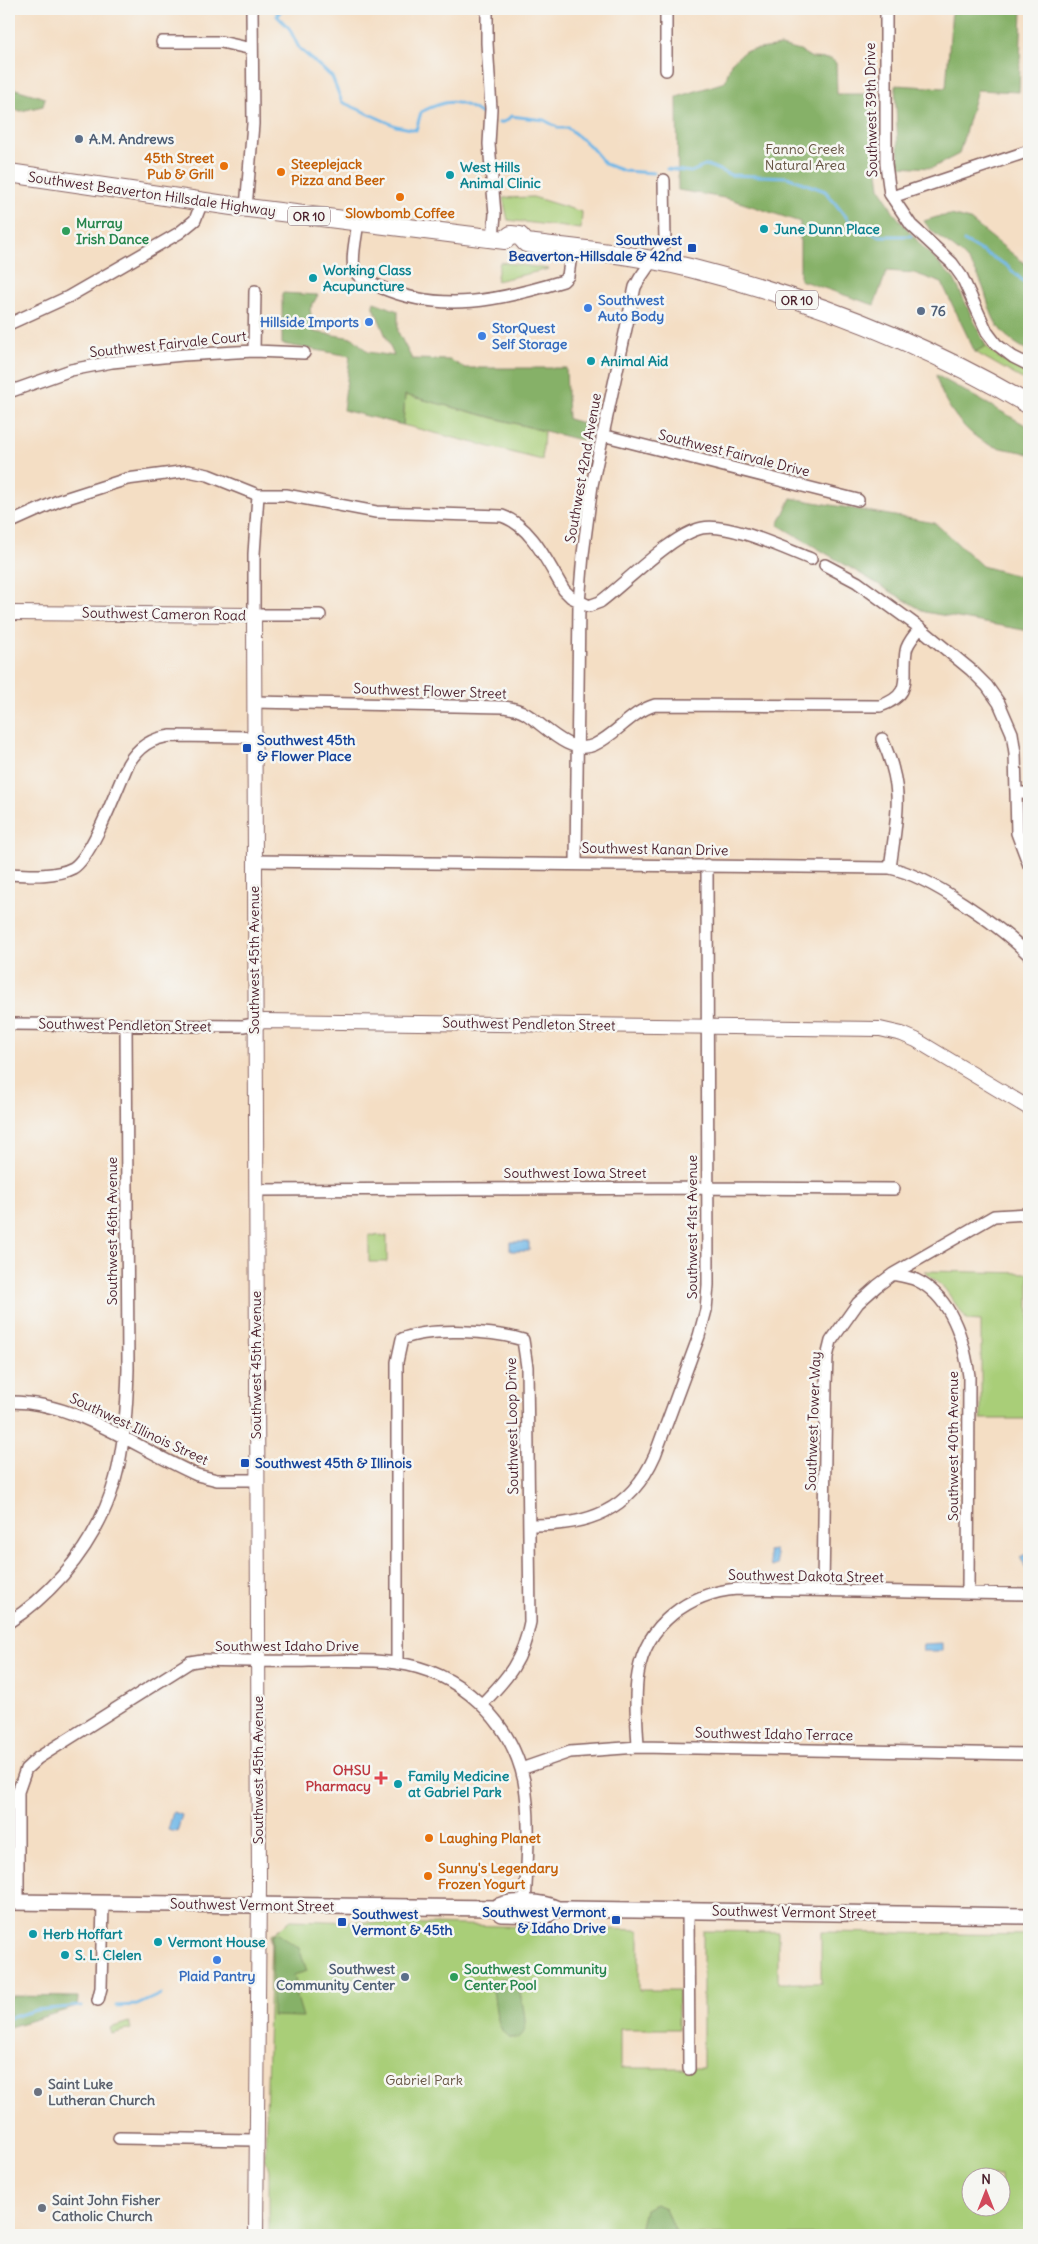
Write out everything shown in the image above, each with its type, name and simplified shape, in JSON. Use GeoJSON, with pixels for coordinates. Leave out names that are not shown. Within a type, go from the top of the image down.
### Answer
{"type":"FeatureCollection","features":[{"type":"Feature","properties":{"kind":"main road","name":"Southwest Beaverton Hillsdale Highway"},"geometry":{"type":"LineString","coordinates":[[9,173],[246,208],[499,239],[510,246],[520,247],[526,243],[572,248],[652,260],[690,268],[780,294],[863,324],[953,362],[1029,405]]}},
{"type":"Feature","properties":{"kind":"main road","name":"Southwest Vermont Street"},"geometry":{"type":"LineString","coordinates":[[13,1902],[495,1908],[502,1914],[525,1909],[547,1915],[558,1909],[1029,1916]]}},
{"type":"Feature","properties":{"kind":"street"},"geometry":{"type":"LineString","coordinates":[[246,208],[253,124],[252,9]]}},
{"type":"Feature","properties":{"kind":"street"},"geometry":{"type":"LineString","coordinates":[[487,9],[491,109],[489,144],[499,239]]}},
{"type":"Feature","properties":{"kind":"street"},"geometry":{"type":"LineString","coordinates":[[666,9],[666,70]]}},
{"type":"Feature","properties":{"kind":"street","name":"Southwest 39th Drive"},"geometry":{"type":"LineString","coordinates":[[886,9],[886,164],[888,188],[911,225],[952,263],[962,278],[987,332],[996,344],[1006,353],[1029,365]]}},
{"type":"Feature","properties":{"kind":"street"},"geometry":{"type":"LineString","coordinates":[[162,42],[220,42],[252,49]]}},
{"type":"Feature","properties":{"kind":"street"},"geometry":{"type":"LineString","coordinates":[[892,197],[1029,151]]}},
{"type":"Feature","properties":{"kind":"street","name":"Southwest 42nd Avenue"},"geometry":{"type":"LineString","coordinates":[[576,863],[580,603],[586,528],[602,435],[635,288],[652,260],[664,245],[666,238],[664,180]]}},
{"type":"Feature","properties":{"kind":"street"},"geometry":{"type":"LineString","coordinates":[[9,324],[68,297],[179,233],[195,220],[202,202]]}},
{"type":"Feature","properties":{"kind":"street"},"geometry":{"type":"LineString","coordinates":[[358,222],[353,264],[359,276],[390,292],[431,302],[457,303],[482,301],[563,281],[568,276],[572,248]]}},
{"type":"Feature","properties":{"kind":"street"},"geometry":{"type":"LineString","coordinates":[[254,351],[255,291]]}},
{"type":"Feature","properties":{"kind":"street","name":"Southwest Fairvale Court"},"geometry":{"type":"LineString","coordinates":[[9,392],[60,374],[104,363],[183,355],[254,351],[304,353]]}},
{"type":"Feature","properties":{"kind":"street","name":"Southwest Fairvale Drive"},"geometry":{"type":"LineString","coordinates":[[602,435],[858,500]]}},
{"type":"Feature","properties":{"kind":"street"},"geometry":{"type":"LineString","coordinates":[[9,522],[75,495],[126,479],[157,473],[188,471],[203,473],[258,495],[292,496],[376,512],[502,516],[514,521],[527,532],[564,590],[580,603],[589,606],[600,602],[677,540],[701,528],[725,529],[811,559]]}},
{"type":"Feature","properties":{"kind":"street","name":"Southwest 45th Avenue"},"geometry":{"type":"LineString","coordinates":[[256,2235],[258,1662],[254,1024],[254,554],[258,495]]}},
{"type":"Feature","properties":{"kind":"street"},"geometry":{"type":"LineString","coordinates":[[825,565],[857,582],[920,628],[971,670],[987,686],[999,703],[1012,733],[1015,753],[1017,833],[1029,865]]}},
{"type":"Feature","properties":{"kind":"street","name":"Southwest Cameron Road"},"geometry":{"type":"LineString","coordinates":[[9,613],[320,615]]}},
{"type":"Feature","properties":{"kind":"street"},"geometry":{"type":"LineString","coordinates":[[578,746],[595,744],[644,709],[655,704],[880,706],[895,699],[905,685],[906,650],[920,628]]}},
{"type":"Feature","properties":{"kind":"street","name":"Southwest Flower Street"},"geometry":{"type":"LineString","coordinates":[[254,702],[504,707],[525,714],[558,737],[578,746]]}},
{"type":"Feature","properties":{"kind":"street"},"geometry":{"type":"LineString","coordinates":[[9,874],[54,874],[76,866],[89,850],[128,764],[146,743],[171,736],[254,736]]}},
{"type":"Feature","properties":{"kind":"street"},"geometry":{"type":"LineString","coordinates":[[882,739],[891,760],[899,803],[890,868]]}},
{"type":"Feature","properties":{"kind":"street"},"geometry":{"type":"LineString","coordinates":[[1016,792],[1029,794]]}},
{"type":"Feature","properties":{"kind":"street","name":"Southwest Kanan Drive"},"geometry":{"type":"LineString","coordinates":[[254,861],[576,863],[890,868],[910,874],[945,893],[1004,931],[1029,955]]}},
{"type":"Feature","properties":{"kind":"street","name":"Southwest 41st Avenue"},"geometry":{"type":"LineString","coordinates":[[529,1525],[572,1524],[598,1515],[630,1494],[647,1472],[700,1336],[706,1310],[708,1285],[707,865]]}},
{"type":"Feature","properties":{"kind":"street","name":"Southwest Pendleton Street"},"geometry":{"type":"LineString","coordinates":[[9,1024],[243,1026],[264,1021],[871,1029],[896,1032],[929,1047],[1029,1108]]}},
{"type":"Feature","properties":{"kind":"street","name":"Southwest 46th Avenue"},"geometry":{"type":"LineString","coordinates":[[9,1622],[34,1605],[76,1560],[96,1530],[108,1505],[121,1457],[128,1369],[126,1024]]}},
{"type":"Feature","properties":{"kind":"street","name":"Southwest Iowa Street"},"geometry":{"type":"LineString","coordinates":[[256,1190],[894,1189]]}},
{"type":"Feature","properties":{"kind":"street","name":"Southwest Tower Way"},"geometry":{"type":"LineString","coordinates":[[823,1590],[828,1357],[832,1342],[858,1302],[893,1274],[994,1216],[1029,1214]]}},
{"type":"Feature","properties":{"kind":"street","name":"Southwest 40th Avenue"},"geometry":{"type":"LineString","coordinates":[[893,1274],[915,1280],[924,1285],[941,1302],[960,1333],[966,1358],[968,1376],[968,1593]]}},
{"type":"Feature","properties":{"kind":"street","name":"Southwest Loop Drive"},"geometry":{"type":"LineString","coordinates":[[397,1663],[397,1362],[402,1339],[424,1333],[489,1332],[523,1340],[527,1367],[530,1622],[521,1656],[511,1672],[482,1704]]}},
{"type":"Feature","properties":{"kind":"street","name":"Southwest Illinois Street"},"geometry":{"type":"LineString","coordinates":[[9,1402],[53,1406],[124,1438],[151,1454],[196,1475],[217,1480],[257,1480]]}},
{"type":"Feature","properties":{"kind":"street","name":"Southwest Dakota Street"},"geometry":{"type":"LineString","coordinates":[[638,1747],[637,1692],[640,1665],[647,1644],[660,1625],[696,1598],[724,1590],[1029,1594]]}},
{"type":"Feature","properties":{"kind":"street","name":"Southwest Idaho Drive"},"geometry":{"type":"LineString","coordinates":[[13,1902],[18,1792],[22,1776],[31,1765],[190,1662],[202,1660],[397,1663],[425,1670],[450,1681],[482,1704],[505,1733],[521,1769],[527,1809],[525,1909]]}},
{"type":"Feature","properties":{"kind":"street","name":"Southwest Idaho Terrace"},"geometry":{"type":"LineString","coordinates":[[521,1769],[570,1752],[638,1747],[1029,1754]]}},
{"type":"Feature","properties":{"kind":"street"},"geometry":{"type":"LineString","coordinates":[[98,2000],[101,1988],[103,1903]]}},
{"type":"Feature","properties":{"kind":"street"},"geometry":{"type":"LineString","coordinates":[[688,1911],[689,2069]]}},
{"type":"Feature","properties":{"kind":"street"},"geometry":{"type":"LineString","coordinates":[[119,2138],[256,2140]]}},
{"type":"Feature","properties":{"kind":"green space"},"geometry":{"type":"Polygon","coordinates":[[[952,9],[1022,9],[1019,92],[977,90],[959,154],[932,168],[899,166],[895,85],[946,88],[952,9]]]}},
{"type":"Feature","properties":{"kind":"green space","name":"Fanno Creek Natural Area"},"geometry":{"type":"Polygon","coordinates":[[[781,46],[800,51],[812,58],[831,59],[836,63],[837,94],[876,94],[876,158],[880,187],[893,212],[920,244],[954,279],[986,346],[975,352],[942,283],[914,273],[887,271],[874,305],[800,280],[800,222],[730,199],[678,190],[677,97],[725,82],[731,63],[745,51],[781,46]]]}},
{"type":"Feature","properties":{"kind":"green space"},"geometry":{"type":"Polygon","coordinates":[[[9,87],[45,98],[43,106],[21,111],[9,109],[9,87]]]}},
{"type":"Feature","properties":{"kind":"green space"},"geometry":{"type":"Polygon","coordinates":[[[533,197],[582,212],[581,229],[508,220],[503,198],[533,197]]]}},
{"type":"Feature","properties":{"kind":"green space"},"geometry":{"type":"Polygon","coordinates":[[[951,215],[970,220],[1029,267],[1029,351],[1013,341],[995,321],[978,275],[969,262],[934,233],[924,221],[951,215]]]}},
{"type":"Feature","properties":{"kind":"green space"},"geometry":{"type":"Polygon","coordinates":[[[500,262],[549,269],[496,281],[500,262]]]}},
{"type":"Feature","properties":{"kind":"green space"},"geometry":{"type":"Polygon","coordinates":[[[282,293],[318,295],[310,309],[314,332],[353,338],[368,352],[394,356],[373,305],[374,302],[398,311],[398,332],[412,359],[450,360],[465,368],[566,368],[568,419],[590,425],[588,442],[405,395],[403,425],[343,410],[350,356],[282,344],[282,293]]]}},
{"type":"Feature","properties":{"kind":"green space"},"geometry":{"type":"Polygon","coordinates":[[[986,346],[1000,359],[1029,373],[1029,383],[975,352],[986,346]]]}},
{"type":"Feature","properties":{"kind":"green space"},"geometry":{"type":"Polygon","coordinates":[[[936,375],[1029,427],[1029,454],[995,447],[976,437],[960,422],[948,404],[936,375]]]}},
{"type":"Feature","properties":{"kind":"green space"},"geometry":{"type":"Polygon","coordinates":[[[405,395],[544,431],[542,460],[403,425],[405,395]]]}},
{"type":"Feature","properties":{"kind":"green space"},"geometry":{"type":"Polygon","coordinates":[[[791,498],[935,523],[982,566],[1029,579],[1029,631],[925,612],[778,525],[791,498]]]}},
{"type":"Feature","properties":{"kind":"green space"},"geometry":{"type":"Polygon","coordinates":[[[369,1235],[387,1236],[387,1262],[369,1262],[369,1235]]]}},
{"type":"Feature","properties":{"kind":"green space"},"geometry":{"type":"Polygon","coordinates":[[[924,1271],[1029,1273],[1029,1419],[981,1419],[981,1321],[967,1320],[945,1289],[924,1271]]]}},
{"type":"Feature","properties":{"kind":"green space","name":"Gabriel Park"},"geometry":{"type":"Polygon","coordinates":[[[291,1920],[639,1930],[639,1990],[678,1990],[678,2029],[620,2029],[620,2068],[703,2068],[703,1931],[778,1932],[778,1983],[821,1983],[821,1932],[1029,1935],[1029,2235],[269,2235],[269,2170],[265,2157],[271,1935],[291,1920]]]}},
{"type":"Feature","properties":{"kind":"green space"},"geometry":{"type":"Polygon","coordinates":[[[277,1933],[299,1948],[307,1971],[294,1975],[299,1992],[296,1994],[303,2017],[272,2016],[272,1936],[277,1933]]]}},
{"type":"Feature","properties":{"kind":"green space"},"geometry":{"type":"Polygon","coordinates":[[[502,1979],[515,1981],[523,2006],[525,2027],[521,2036],[516,2038],[509,2037],[504,2033],[496,2013],[494,1985],[502,1979]]]}},
{"type":"Feature","properties":{"kind":"green space"},"geometry":{"type":"Polygon","coordinates":[[[9,1996],[78,1997],[77,2007],[9,2027],[9,1996]]]}},
{"type":"Feature","properties":{"kind":"green space"},"geometry":{"type":"Polygon","coordinates":[[[129,2022],[131,2029],[112,2034],[110,2028],[129,2022]]]}},
{"type":"Feature","properties":{"kind":"green space"},"geometry":{"type":"Polygon","coordinates":[[[655,2204],[665,2208],[676,2235],[639,2235],[645,2209],[655,2204]]]}},
{"type":"Feature","properties":{"kind":"water"},"geometry":{"type":"Polygon","coordinates":[[[510,1242],[529,1242],[529,1251],[510,1251],[510,1242]]]}},
{"type":"Feature","properties":{"kind":"water"},"geometry":{"type":"Polygon","coordinates":[[[775,1550],[778,1565],[771,1567],[768,1551],[775,1550]]]}},
{"type":"Feature","properties":{"kind":"water"},"geometry":{"type":"Polygon","coordinates":[[[1026,1554],[1029,1560],[1029,1574],[1020,1557],[1026,1554]]]}},
{"type":"Feature","properties":{"kind":"water"},"geometry":{"type":"Polygon","coordinates":[[[942,1643],[942,1651],[922,1651],[923,1644],[942,1643]]]}},
{"type":"Feature","properties":{"kind":"water"},"geometry":{"type":"Polygon","coordinates":[[[173,1812],[182,1815],[177,1832],[168,1830],[173,1812]]]}},
{"type":"Feature","properties":{"kind":"waterway"},"geometry":{"type":"LineString","coordinates":[[277,9],[277,16],[289,28],[299,48],[332,77],[342,102],[396,126],[416,130],[421,112],[446,103],[460,103],[475,109],[483,115]]}},
{"type":"Feature","properties":{"kind":"waterway"},"geometry":{"type":"LineString","coordinates":[[277,16],[282,9]]}},
{"type":"Feature","properties":{"kind":"waterway"},"geometry":{"type":"LineString","coordinates":[[499,123],[506,121],[511,116],[544,120],[559,128],[568,128],[590,146],[605,164],[624,171],[654,173]]}},
{"type":"Feature","properties":{"kind":"waterway"},"geometry":{"type":"LineString","coordinates":[[667,169],[691,172],[707,165],[731,175],[787,177],[825,191],[851,223],[878,236],[911,236]]}},
{"type":"Feature","properties":{"kind":"waterway"},"geometry":{"type":"LineString","coordinates":[[964,241],[1006,265],[1029,287]]}},
{"type":"Feature","properties":{"kind":"waterway"},"geometry":{"type":"LineString","coordinates":[[116,2006],[137,2005],[161,1994]]}},
{"type":"Feature","properties":{"kind":"waterway"},"geometry":{"type":"LineString","coordinates":[[9,2018],[36,2010],[82,2006]]}},
{"type":"Feature","properties":{"kind":"place","name":"A.M. Andrews"},"geometry":{"type":"Point","coordinates":[79,139]}},
{"type":"Feature","properties":{"kind":"place","name":"45th Street Pub & Grill"},"geometry":{"type":"Point","coordinates":[224,166]}},
{"type":"Feature","properties":{"kind":"place","name":"Steeplejack Pizza and Beer"},"geometry":{"type":"Point","coordinates":[281,172]}},
{"type":"Feature","properties":{"kind":"place","name":"West Hills Animal Clinic"},"geometry":{"type":"Point","coordinates":[450,175]}},
{"type":"Feature","properties":{"kind":"place","name":"Slowbomb Coffee"},"geometry":{"type":"Point","coordinates":[400,197]}},
{"type":"Feature","properties":{"kind":"place","name":"June Dunn Place"},"geometry":{"type":"Point","coordinates":[764,229]}},
{"type":"Feature","properties":{"kind":"place","name":"Murray Irish Dance"},"geometry":{"type":"Point","coordinates":[66,231]}},
{"type":"Feature","properties":{"kind":"place","name":"Southwest Beaverton-Hillsdale & 42nd"},"geometry":{"type":"Point","coordinates":[692,248]}},
{"type":"Feature","properties":{"kind":"place","name":"Working Class Acupuncture"},"geometry":{"type":"Point","coordinates":[313,278]}},
{"type":"Feature","properties":{"kind":"place","name":"Southwest Auto Body"},"geometry":{"type":"Point","coordinates":[588,308]}},
{"type":"Feature","properties":{"kind":"place","name":"76"},"geometry":{"type":"Point","coordinates":[921,311]}},
{"type":"Feature","properties":{"kind":"place","name":"Hillside Imports"},"geometry":{"type":"Point","coordinates":[369,322]}},
{"type":"Feature","properties":{"kind":"place","name":"StorQuest Self Storage"},"geometry":{"type":"Point","coordinates":[482,336]}},
{"type":"Feature","properties":{"kind":"place","name":"Animal Aid"},"geometry":{"type":"Point","coordinates":[591,361]}},
{"type":"Feature","properties":{"kind":"place","name":"Southwest 45th & Flower Place"},"geometry":{"type":"Point","coordinates":[247,748]}},
{"type":"Feature","properties":{"kind":"place","name":"Southwest 45th & Illinois"},"geometry":{"type":"Point","coordinates":[245,1463]}},
{"type":"Feature","properties":{"kind":"place","name":"OHSU Pharmacy"},"geometry":{"type":"Point","coordinates":[381,1778]}},
{"type":"Feature","properties":{"kind":"place","name":"Family Medicine at Gabriel Park"},"geometry":{"type":"Point","coordinates":[398,1784]}},
{"type":"Feature","properties":{"kind":"place","name":"Laughing Planet"},"geometry":{"type":"Point","coordinates":[429,1838]}},
{"type":"Feature","properties":{"kind":"place","name":"Sunny's Legendary Frozen Yogurt"},"geometry":{"type":"Point","coordinates":[428,1876]}},
{"type":"Feature","properties":{"kind":"place","name":"Southwest Vermont & Idaho Drive"},"geometry":{"type":"Point","coordinates":[616,1920]}},
{"type":"Feature","properties":{"kind":"place","name":"Southwest Vermont & 45th"},"geometry":{"type":"Point","coordinates":[342,1922]}},
{"type":"Feature","properties":{"kind":"place","name":"Herb Hoffart"},"geometry":{"type":"Point","coordinates":[33,1934]}},
{"type":"Feature","properties":{"kind":"place","name":"Vermont House"},"geometry":{"type":"Point","coordinates":[158,1942]}},
{"type":"Feature","properties":{"kind":"place","name":"S. L. Clelen"},"geometry":{"type":"Point","coordinates":[65,1955]}},
{"type":"Feature","properties":{"kind":"place","name":"Plaid Pantry"},"geometry":{"type":"Point","coordinates":[217,1960]}},
{"type":"Feature","properties":{"kind":"place","name":"Southwest Community Center"},"geometry":{"type":"Point","coordinates":[405,1977]}},
{"type":"Feature","properties":{"kind":"place","name":"Southwest Community Center Pool"},"geometry":{"type":"Point","coordinates":[454,1977]}},
{"type":"Feature","properties":{"kind":"place","name":"Saint Luke Lutheran Church"},"geometry":{"type":"Point","coordinates":[38,2092]}},
{"type":"Feature","properties":{"kind":"place","name":"Saint John Fisher Catholic Church"},"geometry":{"type":"Point","coordinates":[42,2208]}}]}
